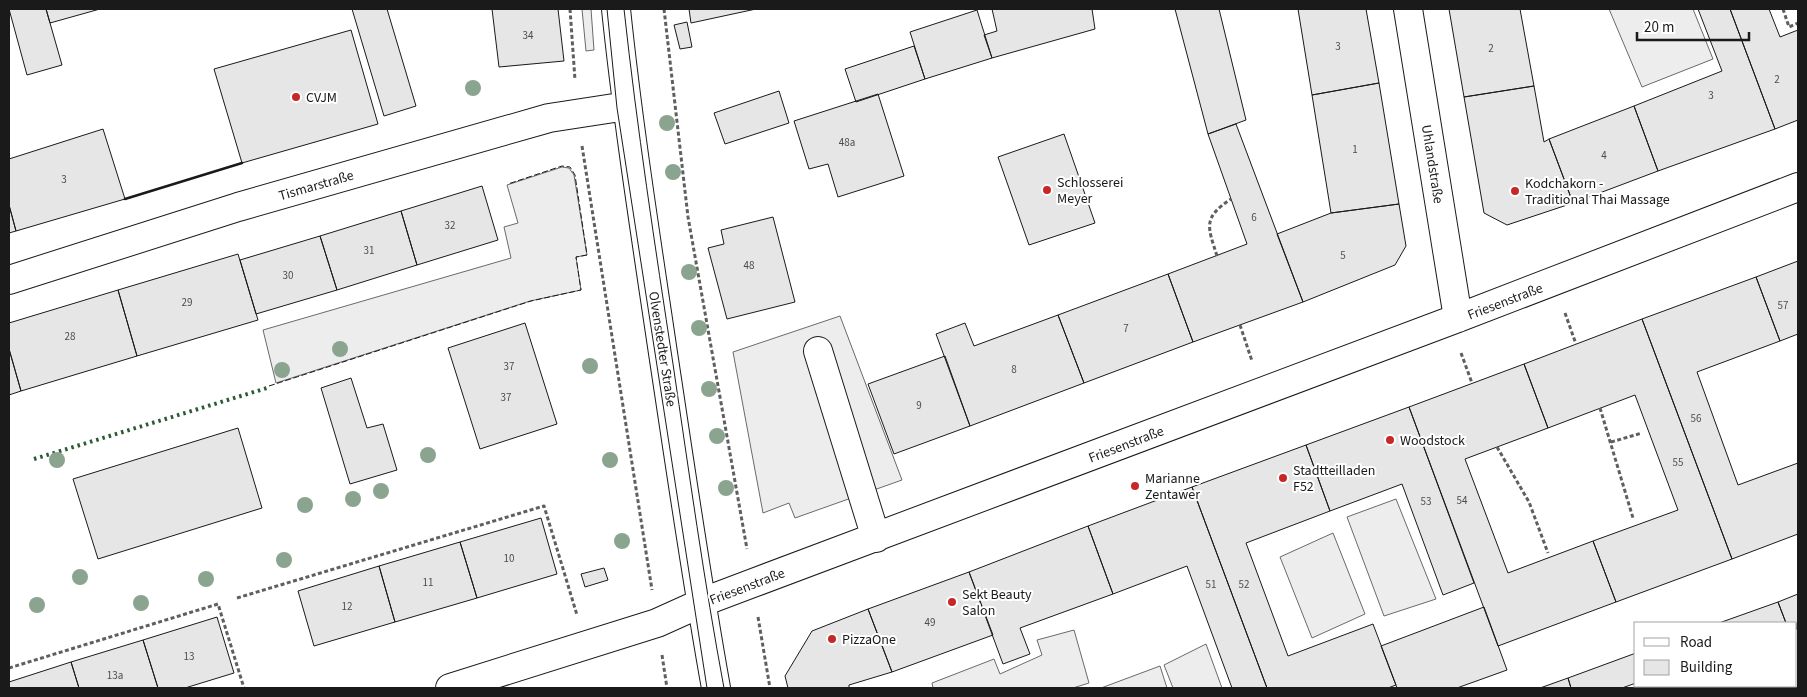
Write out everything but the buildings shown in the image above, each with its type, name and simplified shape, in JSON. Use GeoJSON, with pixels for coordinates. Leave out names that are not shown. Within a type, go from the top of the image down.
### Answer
{"type":"FeatureCollection","features":[{"type":"Feature","properties":{"kind":"street","name":"Olvenstedter Straße"},"geometry":{"type":"LineString","coordinates":[[616,9],[627,106],[716,688]]}},
{"type":"Feature","properties":{"kind":"street","name":"Uhlandstraße"},"geometry":{"type":"LineString","coordinates":[[1408,9],[1458,318]]}},
{"type":"Feature","properties":{"kind":"street","name":"Tismarstraße"},"geometry":{"type":"LineString","coordinates":[[9,280],[238,208],[549,118],[627,106]]}},
{"type":"Feature","properties":{"kind":"street","name":"Friesenstraße"},"geometry":{"type":"LineString","coordinates":[[450,688],[657,623],[702,603],[1458,318],[1798,187]]}},
{"type":"Feature","properties":{"kind":"street"},"geometry":{"type":"LineString","coordinates":[[818,351],[876,538]]}},
{"type":"Feature","properties":{"kind":"path"},"geometry":{"type":"LineString","coordinates":[[570,9],[575,84]]}},
{"type":"Feature","properties":{"kind":"path"},"geometry":{"type":"LineString","coordinates":[[664,9],[688,218],[748,556]]}},
{"type":"Feature","properties":{"kind":"path"},"geometry":{"type":"LineString","coordinates":[[1783,9],[1790,27],[1798,23]]}},
{"type":"Feature","properties":{"kind":"path"},"geometry":{"type":"LineString","coordinates":[[582,146],[652,592]]}},
{"type":"Feature","properties":{"kind":"path"},"geometry":{"type":"LineString","coordinates":[[1217,256],[1208,228],[1211,218],[1221,206],[1231,199]]}},
{"type":"Feature","properties":{"kind":"path"},"geometry":{"type":"LineString","coordinates":[[1600,408],[1633,518]]}},
{"type":"Feature","properties":{"kind":"path"},"geometry":{"type":"LineString","coordinates":[[1611,442],[1642,433]]}},
{"type":"Feature","properties":{"kind":"path"},"geometry":{"type":"LineString","coordinates":[[1497,447],[1529,502],[1548,554]]}},
{"type":"Feature","properties":{"kind":"path"},"geometry":{"type":"LineString","coordinates":[[237,598],[544,506],[586,646]]}},
{"type":"Feature","properties":{"kind":"path"},"geometry":{"type":"LineString","coordinates":[[9,668],[218,604],[244,688]]}},
{"type":"Feature","properties":{"kind":"path"},"geometry":{"type":"LineString","coordinates":[[757,612],[770,688]]}},
{"type":"Feature","properties":{"kind":"path"},"geometry":{"type":"LineString","coordinates":[[662,650],[667,688]]}},
{"type":"Feature","properties":{"kind":"shaded area"},"geometry":{"type":"Polygon","coordinates":[[[582,9],[591,9],[594,50],[586,51],[582,9]]]}},
{"type":"Feature","properties":{"kind":"shaded area"},"geometry":{"type":"Polygon","coordinates":[[[1609,9],[1693,9],[1713,59],[1642,87],[1609,9]]]}},
{"type":"Feature","properties":{"kind":"shaded area"},"geometry":{"type":"Polygon","coordinates":[[[562,167],[569,168],[574,175],[587,255],[576,257],[581,290],[530,301],[276,383],[263,330],[511,258],[504,227],[518,223],[507,185],[562,167]]]}},
{"type":"Feature","properties":{"kind":"shaded area"},"geometry":{"type":"Polygon","coordinates":[[[840,316],[902,480],[795,518],[789,503],[763,513],[733,352],[840,316]]]}},
{"type":"Feature","properties":{"kind":"shaded area"},"geometry":{"type":"Polygon","coordinates":[[[1396,499],[1436,599],[1384,616],[1347,517],[1396,499]]]}},
{"type":"Feature","properties":{"kind":"shaded area"},"geometry":{"type":"Polygon","coordinates":[[[1333,533],[1365,614],[1312,638],[1280,557],[1333,533]]]}},
{"type":"Feature","properties":{"kind":"shaded area"},"geometry":{"type":"Polygon","coordinates":[[[1074,630],[1089,683],[1073,688],[933,688],[932,683],[994,659],[1000,674],[1042,655],[1037,640],[1074,630]]]}},
{"type":"Feature","properties":{"kind":"shaded area"},"geometry":{"type":"Polygon","coordinates":[[[1206,644],[1222,688],[1173,688],[1164,665],[1206,644]]]}},
{"type":"Feature","properties":{"kind":"shaded area"},"geometry":{"type":"Polygon","coordinates":[[[1160,666],[1167,688],[1101,688],[1160,666]]]}},
{"type":"Feature","properties":{"kind":"tram line"},"geometry":{"type":"LineString","coordinates":[[607,9],[617,108],[707,688]]}},
{"type":"Feature","properties":{"kind":"tram line"},"geometry":{"type":"LineString","coordinates":[[624,9],[653,231],[703,567],[724,688]]}},
{"type":"Feature","properties":{"kind":"hedge"},"geometry":{"type":"LineString","coordinates":[[34,459],[267,388]]}},
{"type":"Feature","properties":{"kind":"fence"},"geometry":{"type":"LineString","coordinates":[[269,386],[531,301],[581,290],[576,257],[587,255],[575,175],[570,167],[562,166],[508,184]]}},
{"type":"Feature","properties":{"kind":"wall"},"geometry":{"type":"LineString","coordinates":[[125,199],[242,163]]}},
{"type":"Feature","properties":{"kind":"place","name":"CVJM"},"geometry":{"type":"Point","coordinates":[296,97]}},
{"type":"Feature","properties":{"kind":"place","name":"Schlosserei Meyer"},"geometry":{"type":"Point","coordinates":[1047,190]}},
{"type":"Feature","properties":{"kind":"place","name":"Kodchakorn - Traditional Thai Massage"},"geometry":{"type":"Point","coordinates":[1515,191]}},
{"type":"Feature","properties":{"kind":"place","name":"Woodstock"},"geometry":{"type":"Point","coordinates":[1390,440]}},
{"type":"Feature","properties":{"kind":"place","name":"Stadtteilladen F52"},"geometry":{"type":"Point","coordinates":[1283,478]}},
{"type":"Feature","properties":{"kind":"place","name":"Marianne Zentawer"},"geometry":{"type":"Point","coordinates":[1135,486]}},
{"type":"Feature","properties":{"kind":"place","name":"Sekt Beauty Salon"},"geometry":{"type":"Point","coordinates":[952,602]}},
{"type":"Feature","properties":{"kind":"place","name":"PizzaOne"},"geometry":{"type":"Point","coordinates":[832,639]}}]}
